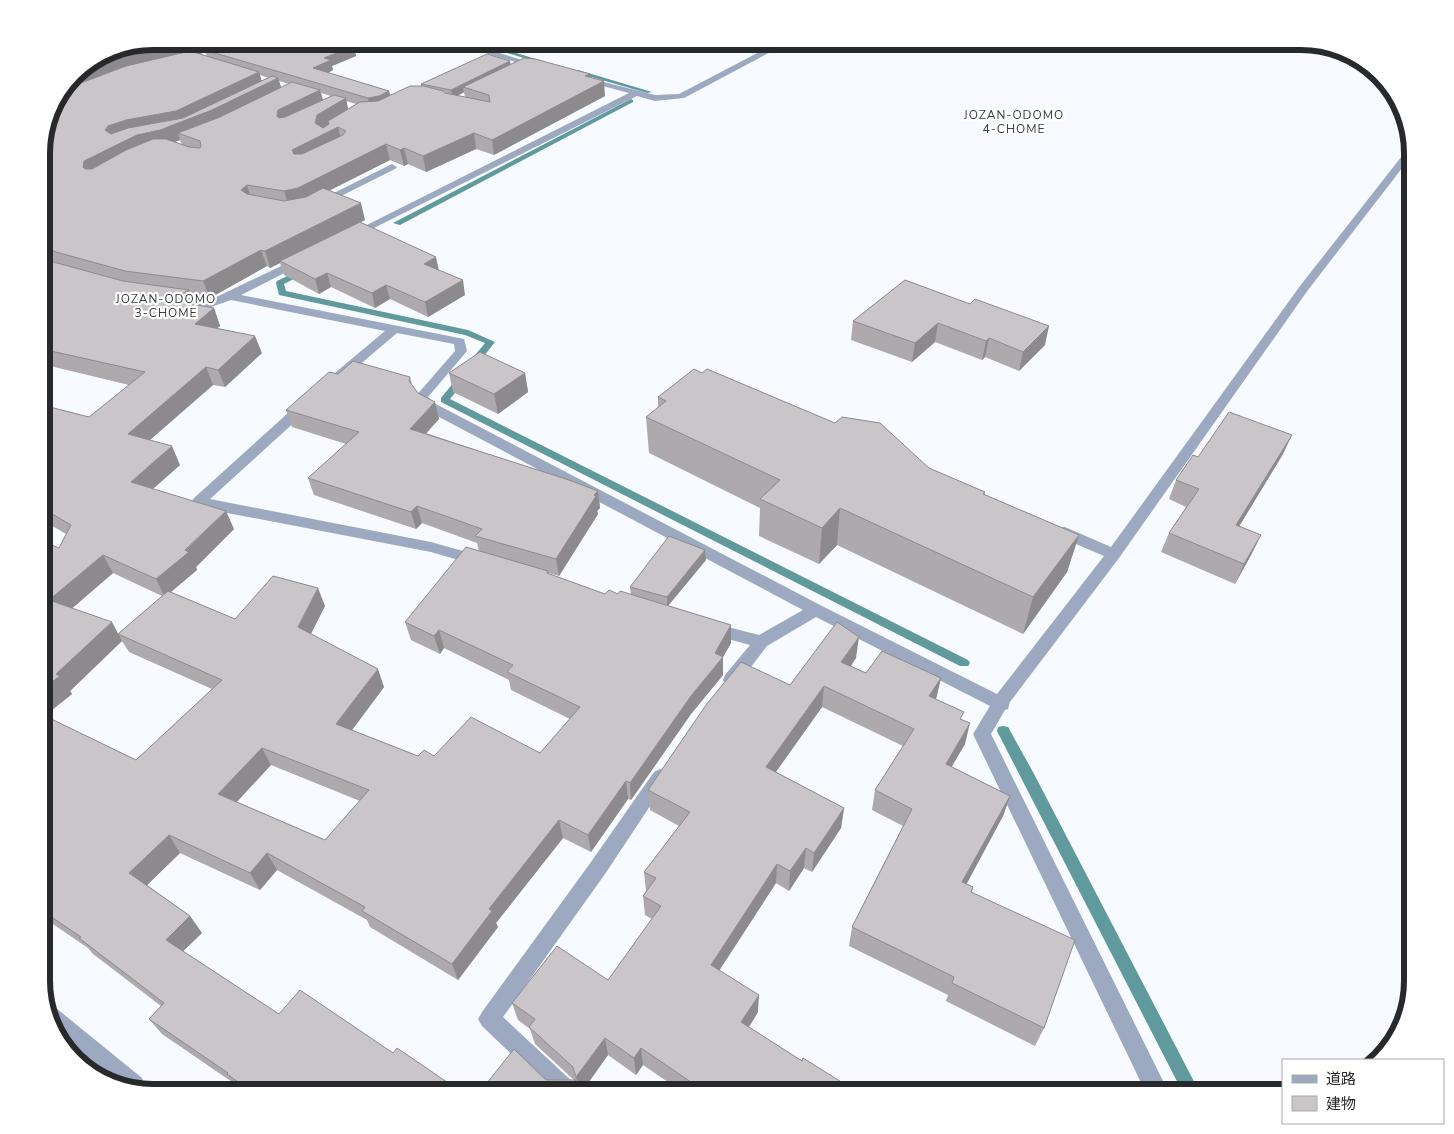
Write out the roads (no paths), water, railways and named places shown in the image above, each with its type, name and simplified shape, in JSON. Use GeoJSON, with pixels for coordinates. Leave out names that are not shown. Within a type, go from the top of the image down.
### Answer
{"type":"FeatureCollection","features":[{"type":"Feature","properties":{"kind":"street"},"geometry":{"type":"LineString","coordinates":[[482,50],[551,69]]}},
{"type":"Feature","properties":{"kind":"street"},"geometry":{"type":"LineString","coordinates":[[579,77],[655,98],[681,96],[770,50]]}},
{"type":"Feature","properties":{"kind":"street"},"geometry":{"type":"LineString","coordinates":[[523,68],[532,64]]}},
{"type":"Feature","properties":{"kind":"street"},"geometry":{"type":"LineString","coordinates":[[344,239],[636,93]]}},
{"type":"Feature","properties":{"kind":"street"},"geometry":{"type":"LineString","coordinates":[[1154,1084],[982,734],[1002,704],[1004,697],[1114,554],[1304,288],[1404,158]]}},
{"type":"Feature","properties":{"kind":"street"},"geometry":{"type":"LineString","coordinates":[[313,206],[392,167]]}},
{"type":"Feature","properties":{"kind":"street"},"geometry":{"type":"LineString","coordinates":[[158,297],[211,304],[309,257]]}},
{"type":"Feature","properties":{"kind":"street"},"geometry":{"type":"LineString","coordinates":[[230,296],[460,342],[461,351],[421,397],[428,406],[816,610],[1002,704]]}},
{"type":"Feature","properties":{"kind":"street"},"geometry":{"type":"LineString","coordinates":[[332,382],[394,329]]}},
{"type":"Feature","properties":{"kind":"street"},"geometry":{"type":"LineString","coordinates":[[312,399],[199,501],[431,547],[496,566]]}},
{"type":"Feature","properties":{"kind":"street"},"geometry":{"type":"LineString","coordinates":[[1050,526],[1114,554]]}},
{"type":"Feature","properties":{"kind":"street"},"geometry":{"type":"LineString","coordinates":[[717,697],[761,642],[816,610]]}},
{"type":"Feature","properties":{"kind":"street"},"geometry":{"type":"LineString","coordinates":[[700,626],[761,642]]}},
{"type":"Feature","properties":{"kind":"street"},"geometry":{"type":"LineString","coordinates":[[558,1084],[489,1019],[598,868],[671,761]]}},
{"type":"Feature","properties":{"kind":"street"},"geometry":{"type":"LineString","coordinates":[[61,1025],[126,1080]]}},
{"type":"Feature","properties":{"kind":"waterway"},"geometry":{"type":"LineString","coordinates":[[501,50],[546,63]]}},
{"type":"Feature","properties":{"kind":"waterway"},"geometry":{"type":"LineString","coordinates":[[576,71],[649,92]]}},
{"type":"Feature","properties":{"kind":"waterway"},"geometry":{"type":"LineString","coordinates":[[397,223],[631,101]]}},
{"type":"Feature","properties":{"kind":"waterway"},"geometry":{"type":"LineString","coordinates":[[302,271],[280,283],[282,293],[468,333],[491,342],[473,364]]}},
{"type":"Feature","properties":{"kind":"waterway"},"geometry":{"type":"LineString","coordinates":[[462,378],[444,400],[964,663]]}},
{"type":"Feature","properties":{"kind":"waterway"},"geometry":{"type":"LineString","coordinates":[[1003,731],[1187,1084]]}},
{"type":"Feature","properties":{"kind":"district","name":"JOZAN-ODOMO 4-CHOME"},"geometry":{"type":"Point","coordinates":[1014,122]}},
{"type":"Feature","properties":{"kind":"district","name":"JOZAN-ODOMO 3-CHOME"},"geometry":{"type":"Point","coordinates":[166,306]}}]}
